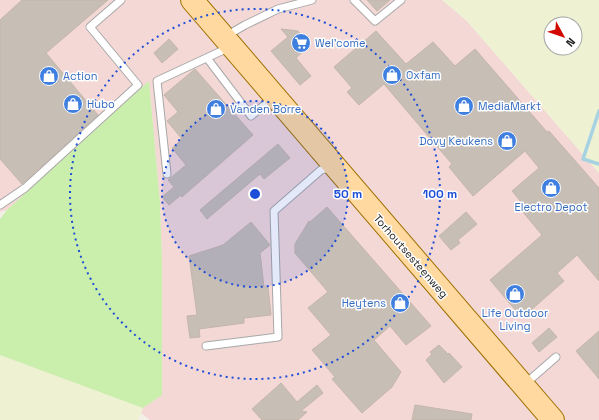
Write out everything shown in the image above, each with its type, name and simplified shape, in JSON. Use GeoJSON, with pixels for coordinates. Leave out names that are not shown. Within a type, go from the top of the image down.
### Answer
{"type":"FeatureCollection","features":[{"type":"Feature","properties":{"kind":"main road","name":"Torhoutsesteenweg"},"geometry":{"type":"LineString","coordinates":[[192,0],[553,420]]}},
{"type":"Feature","properties":{"kind":"lane"},"geometry":{"type":"LineString","coordinates":[[0,205],[25,188],[138,85],[90,26],[121,0]]}},
{"type":"Feature","properties":{"kind":"lane"},"geometry":{"type":"LineString","coordinates":[[166,174],[158,81],[207,58],[228,42],[245,25],[278,9],[312,0]]}},
{"type":"Feature","properties":{"kind":"lane"},"geometry":{"type":"LineString","coordinates":[[354,0],[375,21],[401,0]]}},
{"type":"Feature","properties":{"kind":"lane"},"geometry":{"type":"LineString","coordinates":[[207,58],[251,116],[275,96]]}},
{"type":"Feature","properties":{"kind":"lane"},"geometry":{"type":"LineString","coordinates":[[206,346],[278,337],[274,211],[320,170],[334,166]]}},
{"type":"Feature","properties":{"kind":"lane"},"geometry":{"type":"LineString","coordinates":[[523,386],[556,357]]}},
{"type":"Feature","properties":{"kind":"shaded area"},"geometry":{"type":"Polygon","coordinates":[[[0,0],[442,0],[466,20],[599,173],[599,420],[150,420],[141,413],[143,408],[162,395],[162,262],[160,203],[149,81],[7,210],[0,212],[0,0]]]}},
{"type":"Feature","properties":{"kind":"green space"},"geometry":{"type":"Polygon","coordinates":[[[442,0],[599,0],[599,173],[466,20],[442,0]]]}},
{"type":"Feature","properties":{"kind":"green space"},"geometry":{"type":"Polygon","coordinates":[[[149,81],[160,203],[162,262],[162,395],[143,408],[0,355],[0,219],[7,210],[149,81]]]}},
{"type":"Feature","properties":{"kind":"green space"},"geometry":{"type":"Polygon","coordinates":[[[0,355],[143,408],[138,420],[0,420],[0,355]]]}},
{"type":"Feature","properties":{"kind":"building"},"geometry":{"type":"Polygon","coordinates":[[[22,0],[108,0],[46,53],[98,115],[22,184],[0,159],[0,20],[22,0]]]}},
{"type":"Feature","properties":{"kind":"building"},"geometry":{"type":"Polygon","coordinates":[[[367,0],[390,0],[377,11],[367,0]]]}},
{"type":"Feature","properties":{"kind":"building"},"geometry":{"type":"Polygon","coordinates":[[[281,29],[298,31],[310,45],[296,58],[311,76],[300,85],[271,51],[288,37],[281,29]]]}},
{"type":"Feature","properties":{"kind":"building"},"geometry":{"type":"Polygon","coordinates":[[[376,31],[406,64],[433,42],[455,66],[475,49],[547,132],[549,131],[599,188],[599,281],[577,255],[557,273],[564,281],[522,318],[490,280],[542,235],[522,211],[526,208],[512,191],[539,168],[525,151],[473,196],[449,167],[452,164],[384,84],[359,105],[347,92],[352,88],[334,67],[376,31]]]}},
{"type":"Feature","properties":{"kind":"building"},"geometry":{"type":"Polygon","coordinates":[[[169,39],[178,49],[162,63],[154,53],[169,39]]]}},
{"type":"Feature","properties":{"kind":"building"},"geometry":{"type":"Polygon","coordinates":[[[195,69],[253,135],[182,197],[181,195],[169,205],[162,197],[174,187],[168,180],[186,165],[172,148],[182,139],[167,121],[178,112],[164,95],[195,69]]]}},
{"type":"Feature","properties":{"kind":"building"},"geometry":{"type":"Polygon","coordinates":[[[278,144],[290,158],[264,179],[260,174],[207,219],[200,210],[278,144]]]}},
{"type":"Feature","properties":{"kind":"building"},"geometry":{"type":"Polygon","coordinates":[[[327,207],[431,326],[406,345],[390,326],[374,340],[401,372],[392,387],[362,413],[332,379],[335,377],[312,350],[331,335],[308,308],[328,292],[295,253],[295,244],[309,221],[310,222],[327,207]]]}},
{"type":"Feature","properties":{"kind":"building"},"geometry":{"type":"Polygon","coordinates":[[[466,212],[477,224],[458,240],[460,243],[451,250],[439,236],[466,212]]]}},
{"type":"Feature","properties":{"kind":"building"},"geometry":{"type":"Polygon","coordinates":[[[251,222],[270,245],[260,253],[264,287],[268,287],[271,315],[244,318],[244,323],[199,329],[200,337],[190,338],[187,316],[197,315],[189,256],[223,245],[251,222]]]}},
{"type":"Feature","properties":{"kind":"building"},"geometry":{"type":"Polygon","coordinates":[[[549,328],[557,337],[539,352],[532,343],[549,328]]]}},
{"type":"Feature","properties":{"kind":"building"},"geometry":{"type":"Polygon","coordinates":[[[599,331],[599,379],[576,351],[599,331]]]}},
{"type":"Feature","properties":{"kind":"building"},"geometry":{"type":"Polygon","coordinates":[[[439,345],[462,367],[444,383],[426,360],[432,354],[430,352],[439,345]]]}},
{"type":"Feature","properties":{"kind":"building"},"geometry":{"type":"Polygon","coordinates":[[[281,383],[297,402],[317,385],[323,393],[301,411],[307,412],[298,420],[262,420],[252,409],[281,383]]]}},
{"type":"Feature","properties":{"kind":"building"},"geometry":{"type":"Polygon","coordinates":[[[415,405],[472,414],[471,420],[412,420],[415,405]]]}},
{"type":"Feature","properties":{"kind":"waterway"},"geometry":{"type":"LineString","coordinates":[[599,111],[583,159],[599,164]]}},
{"type":"Feature","properties":{"kind":"place","name":"Wel'come"},"geometry":{"type":"Point","coordinates":[301,43]}},
{"type":"Feature","properties":{"kind":"place","name":"Oxfam"},"geometry":{"type":"Point","coordinates":[392,75]}},
{"type":"Feature","properties":{"kind":"place","name":"Action"},"geometry":{"type":"Point","coordinates":[49,76]}},
{"type":"Feature","properties":{"kind":"place","name":"Hubo"},"geometry":{"type":"Point","coordinates":[73,104]}},
{"type":"Feature","properties":{"kind":"place","name":"MediaMarkt"},"geometry":{"type":"Point","coordinates":[464,106]}},
{"type":"Feature","properties":{"kind":"place","name":"Vanden Borre"},"geometry":{"type":"Point","coordinates":[216,109]}},
{"type":"Feature","properties":{"kind":"place","name":"Dovy Keukens"},"geometry":{"type":"Point","coordinates":[507,141]}},
{"type":"Feature","properties":{"kind":"place","name":"Electro Depot"},"geometry":{"type":"Point","coordinates":[551,188]}},
{"type":"Feature","properties":{"kind":"place","name":"Life Outdoor Living"},"geometry":{"type":"Point","coordinates":[515,294]}},
{"type":"Feature","properties":{"kind":"place","name":"Heytens"},"geometry":{"type":"Point","coordinates":[400,303]}}]}
